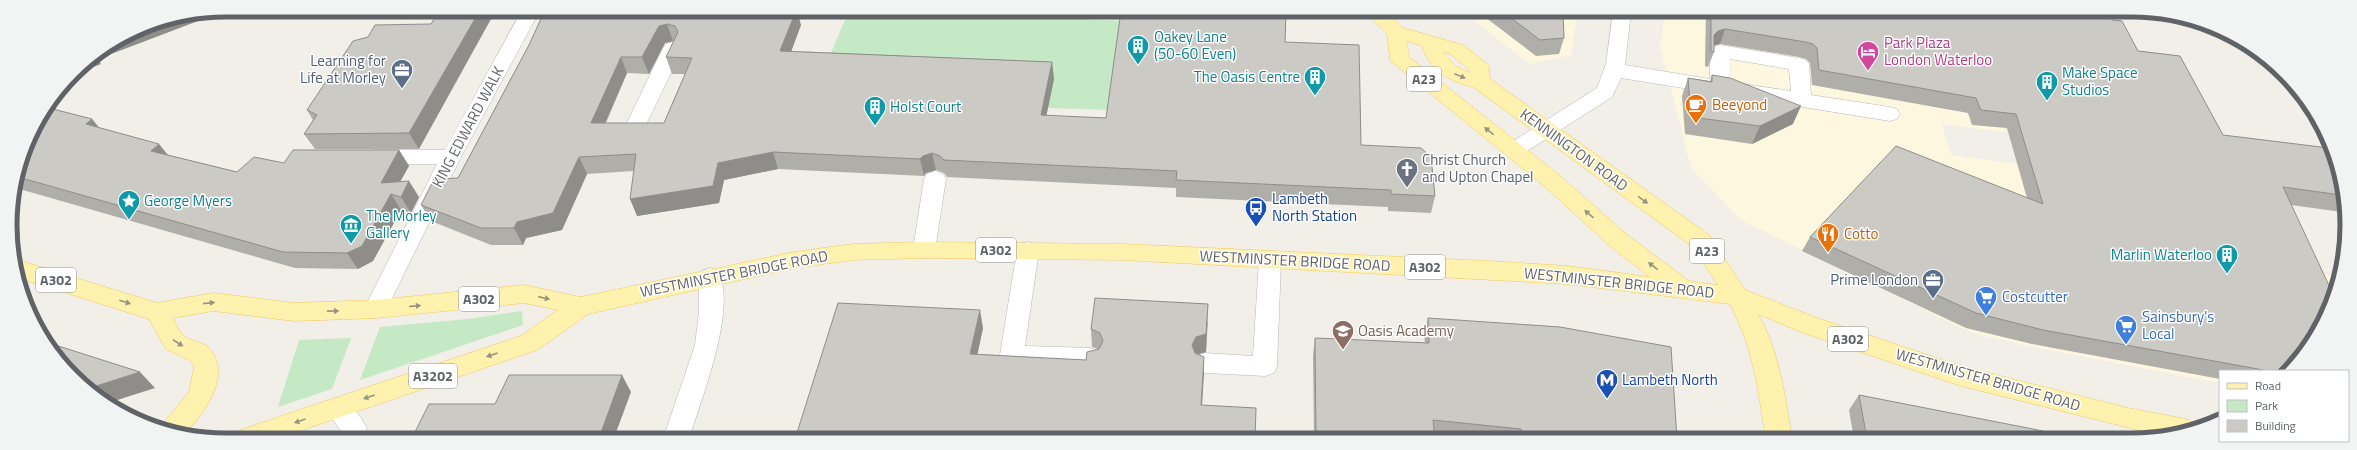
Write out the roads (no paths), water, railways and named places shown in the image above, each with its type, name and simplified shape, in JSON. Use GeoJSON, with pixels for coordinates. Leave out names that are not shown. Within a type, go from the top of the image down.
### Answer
{"type":"FeatureCollection","features":[{"type":"Feature","properties":{"kind":"main road"},"geometry":{"type":"LineString","coordinates":[[1380,17],[1396,32]]}},
{"type":"Feature","properties":{"kind":"main road","name":"KENNINGTON ROAD"},"geometry":{"type":"LineString","coordinates":[[1396,32],[1456,49],[1479,67],[1480,82],[1701,241],[1738,296]]}},
{"type":"Feature","properties":{"kind":"main road","name":"A23"},"geometry":{"type":"LineString","coordinates":[[1396,32],[1400,59],[1514,150],[1608,229],[1618,240],[1684,290]]}},
{"type":"Feature","properties":{"kind":"main road","name":"WESTMINSTER BRIDGE ROAD"},"geometry":{"type":"LineString","coordinates":[[264,433],[529,343],[581,306],[794,260],[852,252],[924,250],[1123,252],[1270,261],[1535,272],[1738,296],[1809,325],[1961,376],[2120,416],[2177,428]]}},
{"type":"Feature","properties":{"kind":"main road","name":"A302"},"geometry":{"type":"LineString","coordinates":[[22,270],[157,312]]}},
{"type":"Feature","properties":{"kind":"main road","name":"WESTMINSTER BRIDGE ROAD"},"geometry":{"type":"LineString","coordinates":[[157,312],[213,302],[294,312],[376,309],[524,294],[581,306]]}},
{"type":"Feature","properties":{"kind":"main road","name":"A23"},"geometry":{"type":"LineString","coordinates":[[1738,296],[1755,330],[1766,362],[1776,414],[1778,433]]}},
{"type":"Feature","properties":{"kind":"main road"},"geometry":{"type":"LineString","coordinates":[[157,312],[174,342],[200,354],[206,367],[205,380],[200,396],[186,416],[175,427]]}},
{"type":"Feature","properties":{"kind":"street","name":"KING EDWARD WALK"},"geometry":{"type":"LineString","coordinates":[[376,309],[451,157],[533,17]]}},
{"type":"Feature","properties":{"kind":"street"},"geometry":{"type":"LineString","coordinates":[[1514,150],[1598,98],[1610,84],[1614,70],[1621,17]]}},
{"type":"Feature","properties":{"kind":"street"},"geometry":{"type":"LineString","coordinates":[[633,131],[673,48]]}},
{"type":"Feature","properties":{"kind":"street"},"geometry":{"type":"LineString","coordinates":[[1720,87],[1720,51],[1799,64],[1801,100]]}},
{"type":"Feature","properties":{"kind":"street"},"geometry":{"type":"LineString","coordinates":[[1614,70],[1890,114]]}},
{"type":"Feature","properties":{"kind":"street"},"geometry":{"type":"LineString","coordinates":[[352,157],[451,157]]}},
{"type":"Feature","properties":{"kind":"street"},"geometry":{"type":"LineString","coordinates":[[924,250],[935,179]]}},
{"type":"Feature","properties":{"kind":"street"},"geometry":{"type":"LineString","coordinates":[[1028,250],[1012,355],[1091,358]]}},
{"type":"Feature","properties":{"kind":"street"},"geometry":{"type":"LineString","coordinates":[[1205,364],[1265,366],[1270,261]]}},
{"type":"Feature","properties":{"kind":"street"},"geometry":{"type":"LineString","coordinates":[[678,433],[707,345],[711,311],[710,277]]}},
{"type":"Feature","properties":{"kind":"street"},"geometry":{"type":"LineString","coordinates":[[337,408],[354,428],[352,433]]}},
{"type":"Feature","properties":{"kind":"place","name":"Oakey Lane (50-60 Even)"},"geometry":{"type":"Point","coordinates":[1138,66]}},
{"type":"Feature","properties":{"kind":"place","name":"Park Plaza London Waterloo"},"geometry":{"type":"Point","coordinates":[1868,72]}},
{"type":"Feature","properties":{"kind":"place","name":"Learning for Life at Morley"},"geometry":{"type":"Point","coordinates":[402,90]}},
{"type":"Feature","properties":{"kind":"place","name":"The Oasis Centre"},"geometry":{"type":"Point","coordinates":[1315,96]}},
{"type":"Feature","properties":{"kind":"place","name":"Make Space Studios"},"geometry":{"type":"Point","coordinates":[2047,102]}},
{"type":"Feature","properties":{"kind":"place","name":"Beeyond"},"geometry":{"type":"Point","coordinates":[1696,124]}},
{"type":"Feature","properties":{"kind":"place","name":"Holst Court"},"geometry":{"type":"Point","coordinates":[875,126]}},
{"type":"Feature","properties":{"kind":"place","name":"Christ Church and Upton Chapel"},"geometry":{"type":"Point","coordinates":[1407,188]}},
{"type":"Feature","properties":{"kind":"place","name":"George Myers"},"geometry":{"type":"Point","coordinates":[129,220]}},
{"type":"Feature","properties":{"kind":"place","name":"Lambeth North Station"},"geometry":{"type":"Point","coordinates":[1256,228]}},
{"type":"Feature","properties":{"kind":"place","name":"The Morley Gallery"},"geometry":{"type":"Point","coordinates":[351,244]}},
{"type":"Feature","properties":{"kind":"place","name":"Cotto"},"geometry":{"type":"Point","coordinates":[1828,254]}},
{"type":"Feature","properties":{"kind":"place","name":"Marlin Waterloo"},"geometry":{"type":"Point","coordinates":[2227,274]}},
{"type":"Feature","properties":{"kind":"place","name":"Prime London"},"geometry":{"type":"Point","coordinates":[1933,300]}},
{"type":"Feature","properties":{"kind":"place","name":"Costcutter"},"geometry":{"type":"Point","coordinates":[1986,316]}},
{"type":"Feature","properties":{"kind":"place","name":"Sainsbury's Local"},"geometry":{"type":"Point","coordinates":[2126,346]}},
{"type":"Feature","properties":{"kind":"place","name":"Oasis Academy"},"geometry":{"type":"Point","coordinates":[1343,350]}},
{"type":"Feature","properties":{"kind":"place","name":"Lambeth North"},"geometry":{"type":"Point","coordinates":[1607,400]}}]}
